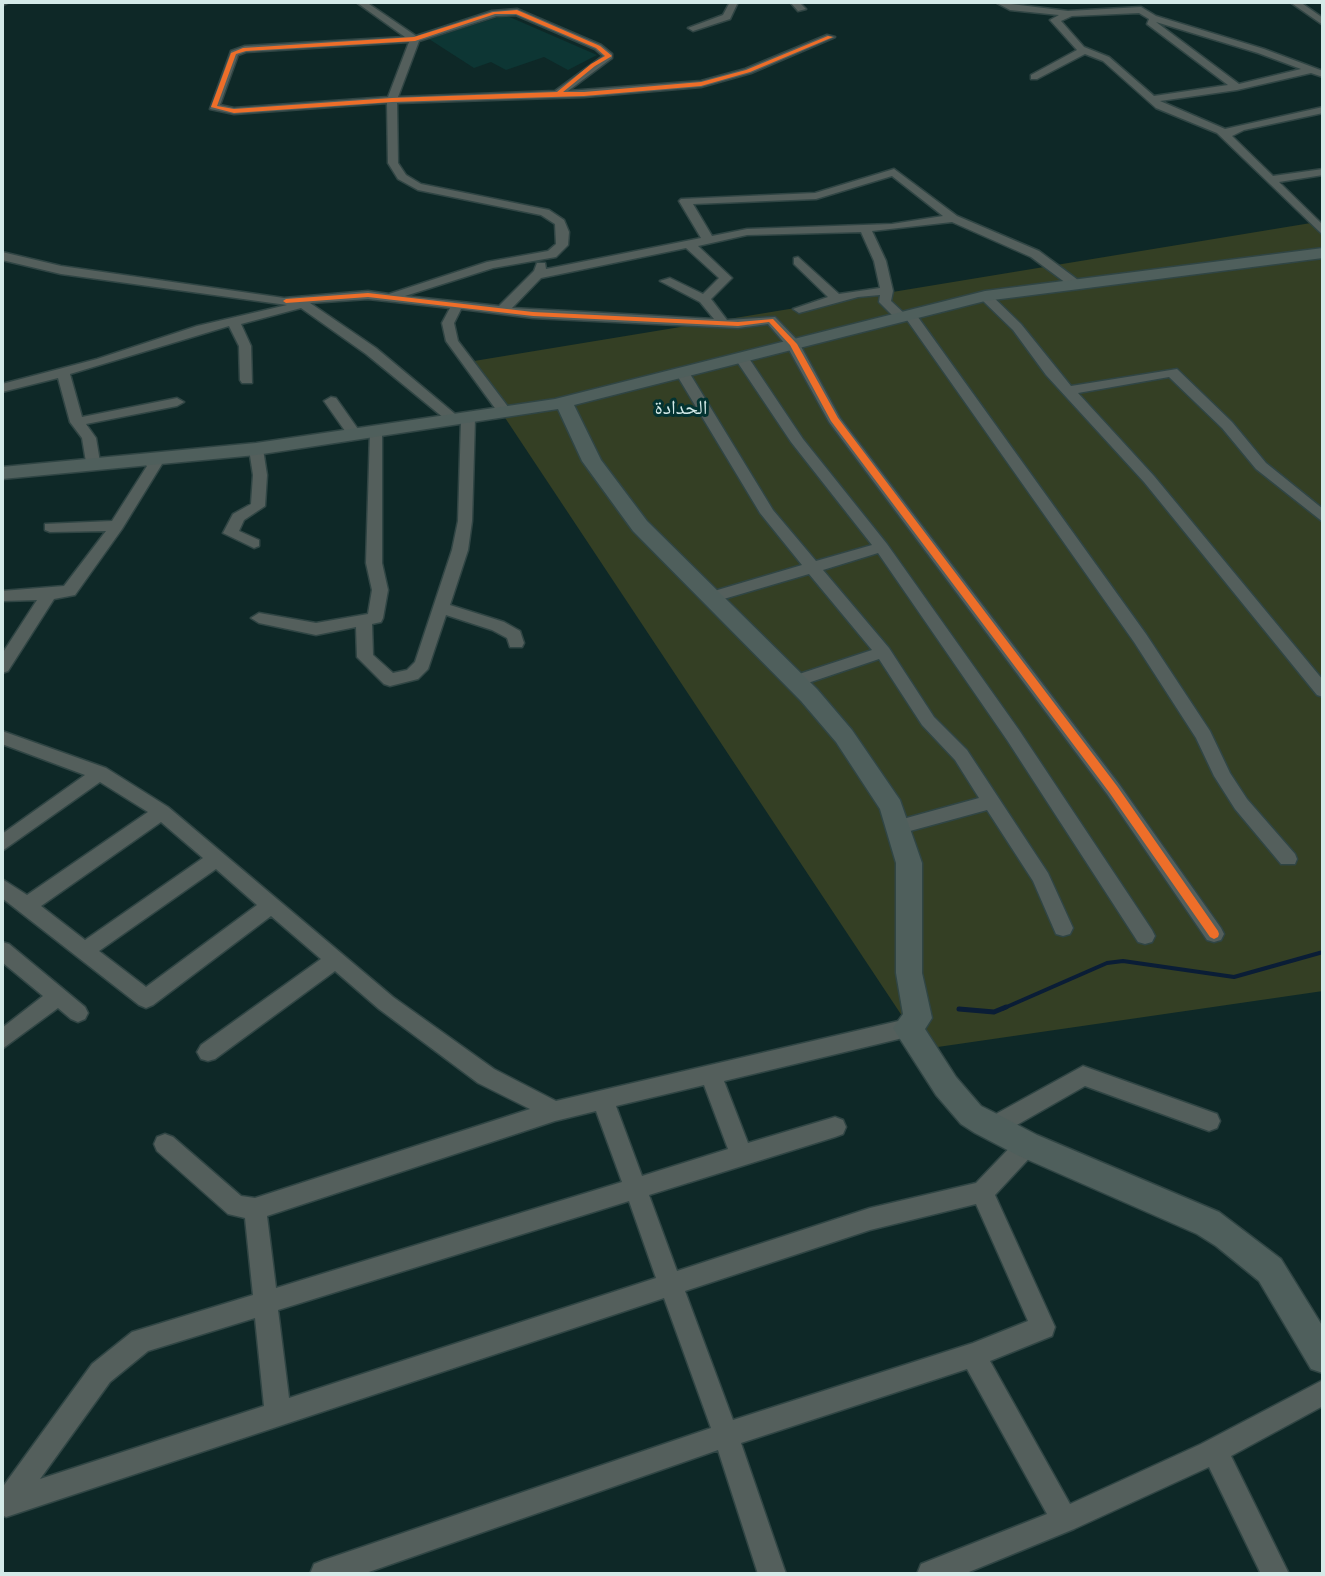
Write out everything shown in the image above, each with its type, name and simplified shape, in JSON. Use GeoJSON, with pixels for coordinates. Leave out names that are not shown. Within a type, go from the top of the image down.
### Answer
{"type":"FeatureCollection","features":[{"type":"Feature","properties":{"kind":"main road"},"geometry":{"type":"LineString","coordinates":[[2,473],[256,449],[505,412],[564,402],[985,296],[1323,253]]}},
{"type":"Feature","properties":{"kind":"main road"},"geometry":{"type":"LineString","coordinates":[[564,402],[601,474],[640,526],[796,681],[844,736],[886,798],[899,827],[909,863],[909,973],[918,1018],[907,1028],[958,1101],[971,1115],[1027,1145],[1208,1223],[1227,1235],[1270,1270],[1323,1357]]}},
{"type":"Feature","properties":{"kind":"street"},"geometry":{"type":"LineString","coordinates":[[363,2],[415,39]]}},
{"type":"Feature","properties":{"kind":"street"},"geometry":{"type":"LineString","coordinates":[[693,28],[727,17],[734,2]]}},
{"type":"Feature","properties":{"kind":"street"},"geometry":{"type":"LineString","coordinates":[[999,2],[1010,7],[1070,13],[1137,5],[1318,72]]}},
{"type":"Feature","properties":{"kind":"street"},"geometry":{"type":"LineString","coordinates":[[1294,2],[1323,22]]}},
{"type":"Feature","properties":{"kind":"street"},"geometry":{"type":"LineString","coordinates":[[1137,5],[1237,87]]}},
{"type":"Feature","properties":{"kind":"street"},"geometry":{"type":"LineString","coordinates":[[558,94],[582,73],[609,56],[598,47],[517,12],[495,13],[415,39],[245,49],[234,53],[214,107],[234,111],[392,100],[558,94],[701,84],[748,71],[830,37]]}},
{"type":"Feature","properties":{"kind":"street"},"geometry":{"type":"LineString","coordinates":[[1070,13],[1056,18],[1058,25],[1085,50],[1106,59],[1160,106],[1213,126],[1323,232]]}},
{"type":"Feature","properties":{"kind":"street"},"geometry":{"type":"LineString","coordinates":[[1040,26],[1058,25]]}},
{"type":"Feature","properties":{"kind":"street"},"geometry":{"type":"LineString","coordinates":[[391,297],[491,265],[543,257],[562,245],[560,222],[545,212],[418,187],[402,177],[393,163],[392,100],[415,39]]}},
{"type":"Feature","properties":{"kind":"street"},"geometry":{"type":"LineString","coordinates":[[1034,77],[1085,50]]}},
{"type":"Feature","properties":{"kind":"street"},"geometry":{"type":"LineString","coordinates":[[1151,99],[1318,72]]}},
{"type":"Feature","properties":{"kind":"street"},"geometry":{"type":"LineString","coordinates":[[1226,138],[1229,131],[1241,127],[1323,110]]}},
{"type":"Feature","properties":{"kind":"street"},"geometry":{"type":"LineString","coordinates":[[708,239],[685,201],[816,196],[894,172],[953,218],[1035,254],[1074,283]]}},
{"type":"Feature","properties":{"kind":"street"},"geometry":{"type":"LineString","coordinates":[[1270,180],[1323,172]]}},
{"type":"Feature","properties":{"kind":"street"},"geometry":{"type":"LineString","coordinates":[[537,275],[708,239],[763,231],[865,228],[953,218]]}},
{"type":"Feature","properties":{"kind":"street"},"geometry":{"type":"LineString","coordinates":[[865,228],[875,245],[887,291],[885,302],[907,317],[1140,638],[1204,736],[1223,776],[1241,804],[1288,859]]}},
{"type":"Feature","properties":{"kind":"street"},"geometry":{"type":"LineString","coordinates":[[688,243],[726,278],[704,299]]}},
{"type":"Feature","properties":{"kind":"street"},"geometry":{"type":"LineString","coordinates":[[2,256],[61,270],[303,304],[462,419],[465,521],[454,574],[422,665],[412,675],[390,680],[365,657],[364,620]]}},
{"type":"Feature","properties":{"kind":"street"},"geometry":{"type":"LineString","coordinates":[[502,311],[537,275],[543,257]]}},
{"type":"Feature","properties":{"kind":"street"},"geometry":{"type":"LineString","coordinates":[[798,261],[836,298]]}},
{"type":"Feature","properties":{"kind":"street"},"geometry":{"type":"LineString","coordinates":[[666,281],[704,299],[722,321]]}},
{"type":"Feature","properties":{"kind":"street"},"geometry":{"type":"LineString","coordinates":[[799,309],[870,291],[887,291]]}},
{"type":"Feature","properties":{"kind":"street"},"geometry":{"type":"LineString","coordinates":[[286,301],[345,296],[391,297],[502,311],[738,324],[771,320],[793,344],[834,419],[1113,789],[1214,934]]}},
{"type":"Feature","properties":{"kind":"street"},"geometry":{"type":"LineString","coordinates":[[985,296],[1017,327],[1068,391],[1149,479],[1323,691]]}},
{"type":"Feature","properties":{"kind":"street"},"geometry":{"type":"LineString","coordinates":[[2,388],[102,362],[202,329],[303,304]]}},
{"type":"Feature","properties":{"kind":"street"},"geometry":{"type":"LineString","coordinates":[[457,306],[448,323],[452,341],[505,412]]}},
{"type":"Feature","properties":{"kind":"street"},"geometry":{"type":"LineString","coordinates":[[234,323],[245,346],[247,380]]}},
{"type":"Feature","properties":{"kind":"street"},"geometry":{"type":"LineString","coordinates":[[741,357],[798,442],[882,547],[1045,782],[1145,936]]}},
{"type":"Feature","properties":{"kind":"street"},"geometry":{"type":"LineString","coordinates":[[63,372],[77,422],[89,438],[93,462]]}},
{"type":"Feature","properties":{"kind":"street"},"geometry":{"type":"LineString","coordinates":[[682,372],[749,489],[810,567],[883,652],[902,686],[928,721],[961,755],[1041,878],[1063,928]]}},
{"type":"Feature","properties":{"kind":"street"},"geometry":{"type":"LineString","coordinates":[[1068,391],[1172,372],[1227,425],[1261,466],[1323,517]]}},
{"type":"Feature","properties":{"kind":"street"},"geometry":{"type":"LineString","coordinates":[[331,401],[355,435]]}},
{"type":"Feature","properties":{"kind":"street"},"geometry":{"type":"LineString","coordinates":[[77,422],[177,402]]}},
{"type":"Feature","properties":{"kind":"street"},"geometry":{"type":"LineString","coordinates":[[259,618],[316,629],[375,618],[380,590],[374,563],[377,432]]}},
{"type":"Feature","properties":{"kind":"street"},"geometry":{"type":"LineString","coordinates":[[254,543],[231,533],[238,517],[258,506],[260,475],[256,449]]}},
{"type":"Feature","properties":{"kind":"street"},"geometry":{"type":"LineString","coordinates":[[2,596],[69,591],[117,526],[155,464],[147,460]]}},
{"type":"Feature","properties":{"kind":"street"},"geometry":{"type":"LineString","coordinates":[[50,527],[117,526]]}},
{"type":"Feature","properties":{"kind":"street"},"geometry":{"type":"LineString","coordinates":[[710,598],[882,547]]}},
{"type":"Feature","properties":{"kind":"street"},"geometry":{"type":"LineString","coordinates":[[2,667],[11,640],[49,594]]}},
{"type":"Feature","properties":{"kind":"street"},"geometry":{"type":"LineString","coordinates":[[442,608],[498,626],[514,635],[516,643]]}},
{"type":"Feature","properties":{"kind":"street"},"geometry":{"type":"LineString","coordinates":[[796,681],[883,652]]}},
{"type":"Feature","properties":{"kind":"street"},"geometry":{"type":"LineString","coordinates":[[2,737],[100,773],[162,812],[386,1003],[486,1076],[555,1111]]}},
{"type":"Feature","properties":{"kind":"street"},"geometry":{"type":"LineString","coordinates":[[2,844],[100,773]]}},
{"type":"Feature","properties":{"kind":"street"},"geometry":{"type":"LineString","coordinates":[[899,827],[991,802]]}},
{"type":"Feature","properties":{"kind":"street"},"geometry":{"type":"LineString","coordinates":[[26,906],[162,812]]}},
{"type":"Feature","properties":{"kind":"street"},"geometry":{"type":"LineString","coordinates":[[84,951],[218,857]]}},
{"type":"Feature","properties":{"kind":"street"},"geometry":{"type":"LineString","coordinates":[[2,887],[146,999],[271,905]]}},
{"type":"Feature","properties":{"kind":"street"},"geometry":{"type":"LineString","coordinates":[[2,950],[78,1013]]}},
{"type":"Feature","properties":{"kind":"street"},"geometry":{"type":"LineString","coordinates":[[208,1052],[335,960]]}},
{"type":"Feature","properties":{"kind":"street"},"geometry":{"type":"LineString","coordinates":[[2,1040],[58,996]]}},
{"type":"Feature","properties":{"kind":"street"},"geometry":{"type":"LineString","coordinates":[[165,1144],[236,1206],[255,1209],[555,1111],[907,1028]]}},
{"type":"Feature","properties":{"kind":"street"},"geometry":{"type":"LineString","coordinates":[[711,1075],[742,1157]]}},
{"type":"Feature","properties":{"kind":"street"},"geometry":{"type":"LineString","coordinates":[[993,1127],[1083,1076],[1209,1121]]}},
{"type":"Feature","properties":{"kind":"street"},"geometry":{"type":"LineString","coordinates":[[602,1098],[726,1435],[772,1574]]}},
{"type":"Feature","properties":{"kind":"street"},"geometry":{"type":"LineString","coordinates":[[4,1507],[89,1387],[121,1355],[141,1341],[835,1127]]}},
{"type":"Feature","properties":{"kind":"street"},"geometry":{"type":"LineString","coordinates":[[4,1507],[870,1219],[982,1192],[1027,1145]]}},
{"type":"Feature","properties":{"kind":"street"},"geometry":{"type":"LineString","coordinates":[[324,1574],[726,1435],[973,1355],[1043,1327],[982,1192]]}},
{"type":"Feature","properties":{"kind":"street"},"geometry":{"type":"LineString","coordinates":[[255,1209],[278,1415]]}},
{"type":"Feature","properties":{"kind":"street"},"geometry":{"type":"LineString","coordinates":[[973,1355],[1065,1520]]}},
{"type":"Feature","properties":{"kind":"street"},"geometry":{"type":"LineString","coordinates":[[931,1574],[1065,1520],[1215,1451],[1323,1392]]}},
{"type":"Feature","properties":{"kind":"street"},"geometry":{"type":"LineString","coordinates":[[1215,1451],[1275,1574]]}},
{"type":"Feature","properties":{"kind":"shaded area"},"geometry":{"type":"Polygon","coordinates":[[[505,15],[597,55],[568,70],[544,57],[506,70],[491,62],[474,68],[429,39],[505,15]]]}},
{"type":"Feature","properties":{"kind":"green space"},"geometry":{"type":"Polygon","coordinates":[[[1323,221],[1323,991],[924,1049],[468,362],[1323,221]]]}},
{"type":"Feature","properties":{"kind":"waterway"},"geometry":{"type":"LineString","coordinates":[[1002,1009],[1107,963],[1123,961],[1234,977],[1323,952]]}},
{"type":"Feature","properties":{"kind":"waterway"},"geometry":{"type":"LineString","coordinates":[[959,1009],[994,1012],[1006,1007]]}},
{"type":"Feature","properties":{"kind":"cycle path"},"geometry":{"type":"LineString","coordinates":[[558,94],[609,56],[598,47],[517,12],[495,13],[415,39],[245,49],[234,53],[214,107],[234,111],[392,100],[584,94],[701,84],[748,71],[830,37]]}},
{"type":"Feature","properties":{"kind":"cycle path"},"geometry":{"type":"LineString","coordinates":[[286,301],[368,295],[533,314],[738,324],[771,320],[793,344],[834,419],[1113,789],[1214,934]]}},
{"type":"Feature","properties":{"kind":"district","name":"الحدادة"},"geometry":{"type":"Point","coordinates":[681,409]}}]}
